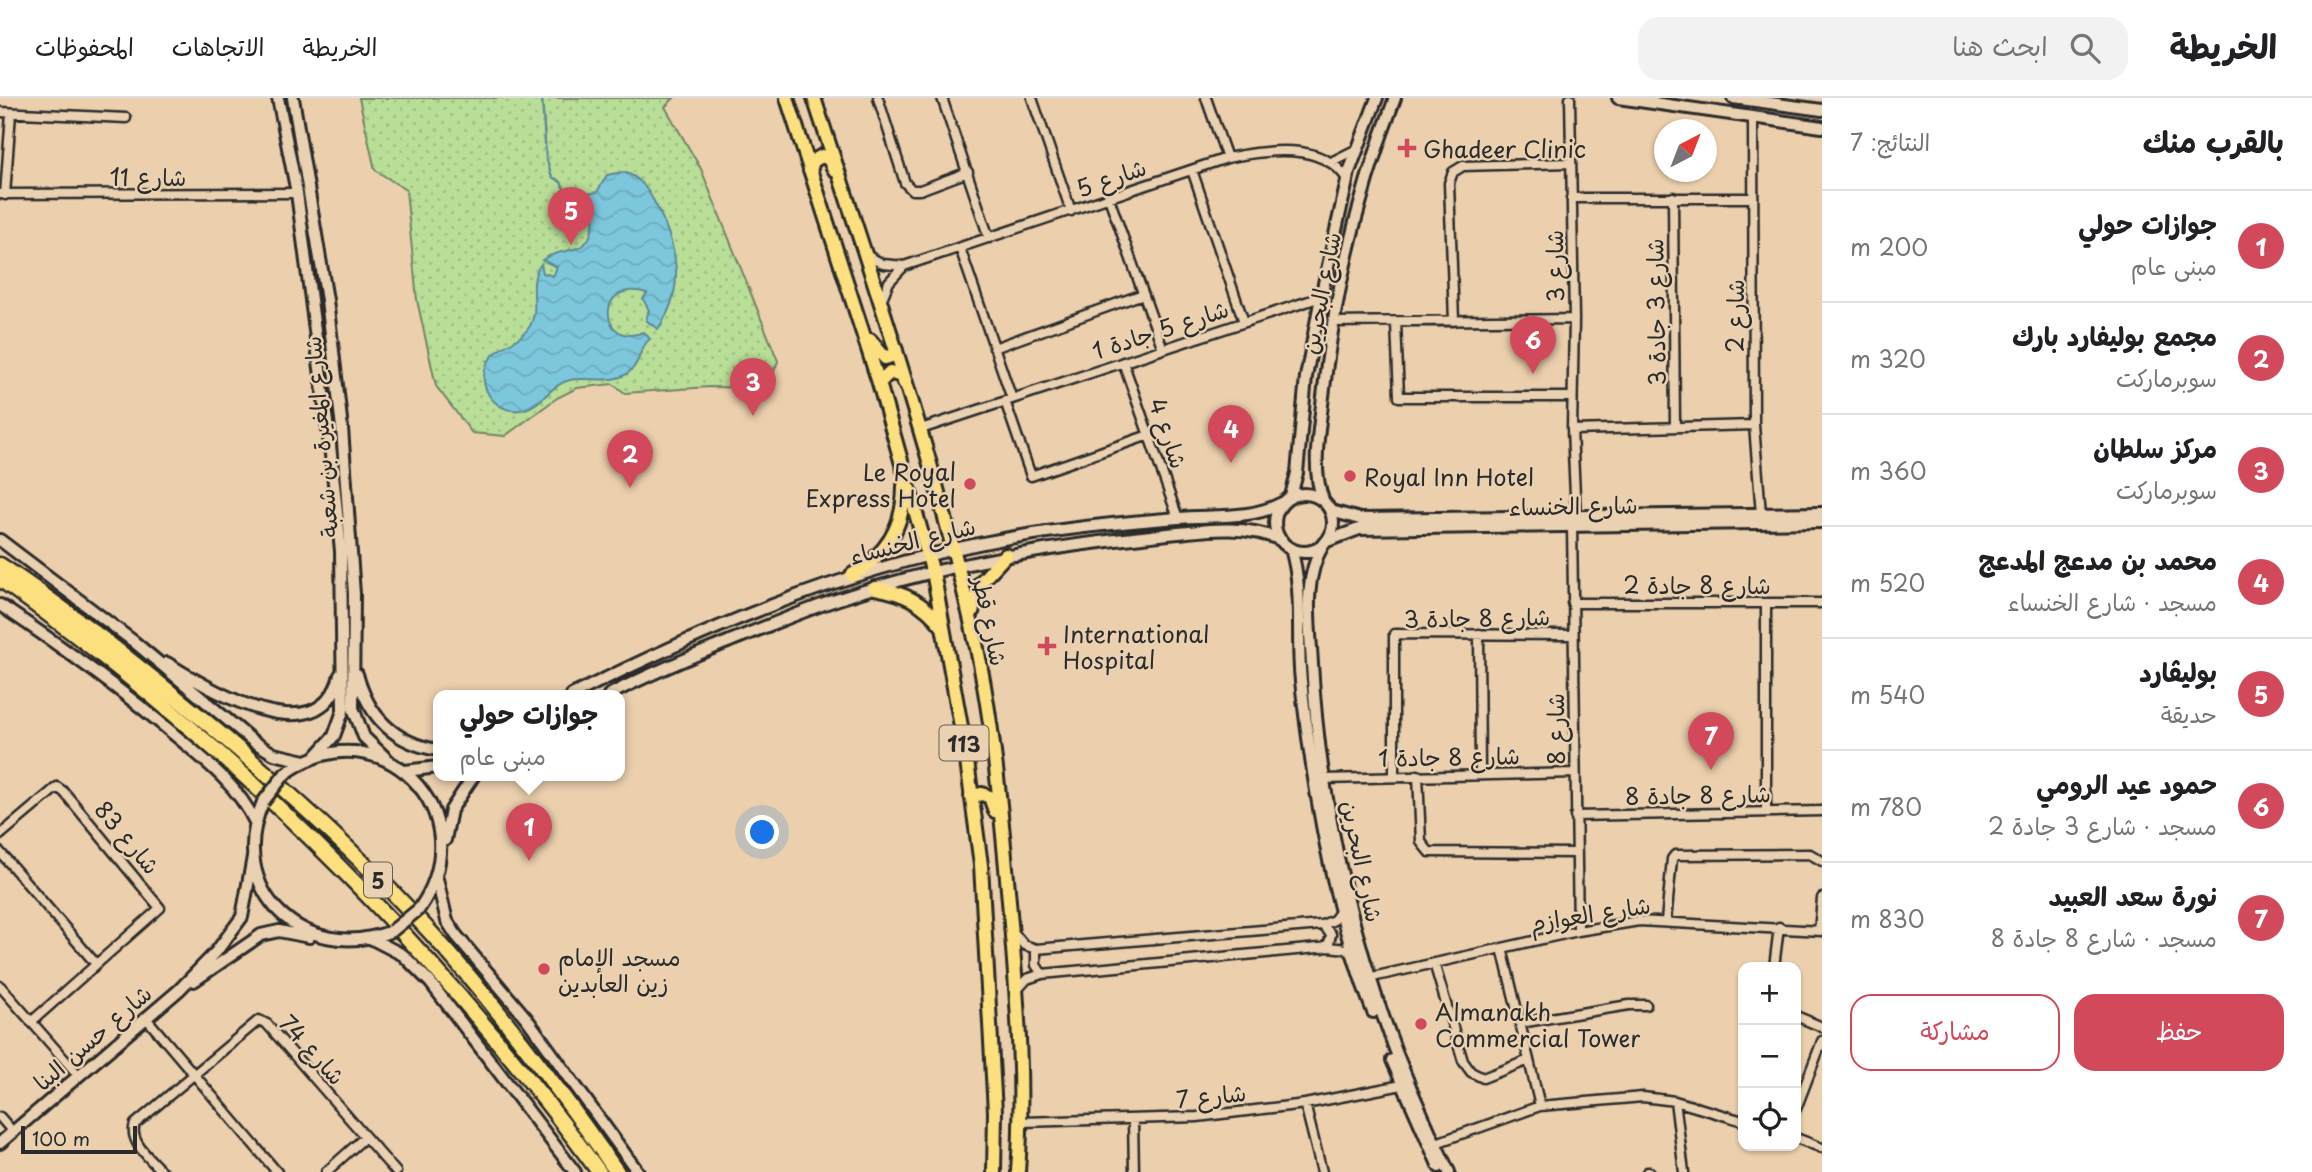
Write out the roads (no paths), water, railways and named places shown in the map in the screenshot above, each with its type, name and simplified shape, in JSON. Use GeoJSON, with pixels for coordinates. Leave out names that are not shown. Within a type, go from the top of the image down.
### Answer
{"type":"FeatureCollection","features":[{"type":"Feature","properties":{"kind":"highway","name":"5"},"geometry":{"type":"LineString","coordinates":[[0,564],[173,694],[290,793],[431,932],[478,988],[617,1172]]}},
{"type":"Feature","properties":{"kind":"highway","name":"5"},"geometry":{"type":"LineString","coordinates":[[0,579],[133,678],[254,782],[321,847],[471,1006],[599,1172]]}},
{"type":"Feature","properties":{"kind":"main road","name":"شارع قطر"},"geometry":{"type":"LineString","coordinates":[[787,98],[879,383],[933,572],[944,628],[971,796],[984,906],[995,1112],[994,1172]]}},
{"type":"Feature","properties":{"kind":"main road","name":"شارع قطر"},"geometry":{"type":"LineString","coordinates":[[814,98],[921,429],[971,619],[1006,850],[1022,1055],[1022,1122],[1018,1172]]}},
{"type":"Feature","properties":{"kind":"main road"},"geometry":{"type":"LineString","coordinates":[[791,112],[809,138],[819,137],[823,126]]}},
{"type":"Feature","properties":{"kind":"main road"},"geometry":{"type":"LineString","coordinates":[[810,171],[817,158],[826,157],[845,192]]}},
{"type":"Feature","properties":{"kind":"main road"},"geometry":{"type":"LineString","coordinates":[[860,325],[879,354],[890,358],[896,350]]}},
{"type":"Feature","properties":{"kind":"main road"},"geometry":{"type":"LineString","coordinates":[[879,383],[884,375],[895,373],[901,376],[910,394]]}},
{"type":"Feature","properties":{"kind":"main road"},"geometry":{"type":"LineString","coordinates":[[852,575],[870,564],[886,549],[897,530],[903,510],[902,464]]}},
{"type":"Feature","properties":{"kind":"main road"},"geometry":{"type":"LineString","coordinates":[[971,619],[981,583],[1006,555]]}},
{"type":"Feature","properties":{"kind":"main road"},"geometry":{"type":"LineString","coordinates":[[875,588],[896,591],[914,599],[944,628]]}},
{"type":"Feature","properties":{"kind":"main road"},"geometry":{"type":"LineString","coordinates":[[971,796],[986,794],[994,802],[998,840],[1006,850]]}},
{"type":"Feature","properties":{"kind":"street","name":"شارع المغيرة بن شعبة"},"geometry":{"type":"LineString","coordinates":[[278,98],[297,193],[316,323],[341,551],[347,662],[353,708],[356,721],[376,751],[390,762]]}},
{"type":"Feature","properties":{"kind":"street","name":"شارع المغيرة بن شعبة"},"geometry":{"type":"LineString","coordinates":[[293,98],[327,300],[342,428],[354,594],[340,727],[310,759]]}},
{"type":"Feature","properties":{"kind":"street"},"geometry":{"type":"LineString","coordinates":[[878,98],[905,183],[912,190],[920,190],[968,172]]}},
{"type":"Feature","properties":{"kind":"street"},"geometry":{"type":"LineString","coordinates":[[943,98],[989,237]]}},
{"type":"Feature","properties":{"kind":"street"},"geometry":{"type":"LineString","coordinates":[[1032,98],[1071,211]]}},
{"type":"Feature","properties":{"kind":"street"},"geometry":{"type":"LineString","coordinates":[[1206,98],[1227,158]]}},
{"type":"Feature","properties":{"kind":"street","name":"شارع البحرين"},"geometry":{"type":"LineString","coordinates":[[1287,500],[1297,473],[1306,377],[1347,179],[1377,98]]}},
{"type":"Feature","properties":{"kind":"street","name":"شارع البحرين"},"geometry":{"type":"LineString","coordinates":[[1323,500],[1316,476],[1324,386],[1334,322],[1357,213],[1395,98]]}},
{"type":"Feature","properties":{"kind":"street","name":"شارع 3"},"geometry":{"type":"LineString","coordinates":[[1570,98],[1574,521]]}},
{"type":"Feature","properties":{"kind":"street"},"geometry":{"type":"LineString","coordinates":[[1618,98],[1822,127]]}},
{"type":"Feature","properties":{"kind":"street"},"geometry":{"type":"LineString","coordinates":[[1734,98],[1789,102],[1822,110]]}},
{"type":"Feature","properties":{"kind":"street"},"geometry":{"type":"LineString","coordinates":[[0,112],[126,118]]}},
{"type":"Feature","properties":{"kind":"street"},"geometry":{"type":"LineString","coordinates":[[2,194],[11,113]]}},
{"type":"Feature","properties":{"kind":"street","name":"شارع 2"},"geometry":{"type":"LineString","coordinates":[[1752,118],[1754,425],[1761,514]]}},
{"type":"Feature","properties":{"kind":"street"},"geometry":{"type":"LineString","coordinates":[[1347,179],[1332,161],[1357,149]]}},
{"type":"Feature","properties":{"kind":"street","name":"شارع 5"},"geometry":{"type":"LineString","coordinates":[[904,266],[1227,158],[1278,151],[1312,154],[1332,161]]}},
{"type":"Feature","properties":{"kind":"street"},"geometry":{"type":"LineString","coordinates":[[1454,321],[1449,183],[1453,172],[1463,166],[1571,163]]}},
{"type":"Feature","properties":{"kind":"street"},"geometry":{"type":"LineString","coordinates":[[1192,170],[1244,322]]}},
{"type":"Feature","properties":{"kind":"street","name":"شارع 11"},"geometry":{"type":"LineString","coordinates":[[2,194],[297,193]]}},
{"type":"Feature","properties":{"kind":"street","name":"شارع 3 جادة 3"},"geometry":{"type":"LineString","coordinates":[[1673,197],[1675,426]]}},
{"type":"Feature","properties":{"kind":"street"},"geometry":{"type":"LineString","coordinates":[[1108,198],[1163,349]]}},
{"type":"Feature","properties":{"kind":"street"},"geometry":{"type":"LineString","coordinates":[[1571,198],[1752,198]]}},
{"type":"Feature","properties":{"kind":"street"},"geometry":{"type":"LineString","coordinates":[[960,248],[995,348],[1031,476],[1149,435]]}},
{"type":"Feature","properties":{"kind":"street"},"geometry":{"type":"LineString","coordinates":[[865,255],[883,264],[904,266]]}},
{"type":"Feature","properties":{"kind":"street"},"geometry":{"type":"LineString","coordinates":[[881,301],[889,282],[904,266]]}},
{"type":"Feature","properties":{"kind":"street"},"geometry":{"type":"LineString","coordinates":[[995,348],[1143,294]]}},
{"type":"Feature","properties":{"kind":"street","name":"شارع 5 جادة 1"},"geometry":{"type":"LineString","coordinates":[[921,429],[1321,297]]}},
{"type":"Feature","properties":{"kind":"street"},"geometry":{"type":"LineString","coordinates":[[1334,322],[1574,319]]}},
{"type":"Feature","properties":{"kind":"street"},"geometry":{"type":"LineString","coordinates":[[1396,322],[1399,397],[1571,397]]}},
{"type":"Feature","properties":{"kind":"street","name":"شارع 4"},"geometry":{"type":"LineString","coordinates":[[1123,362],[1178,518]]}},
{"type":"Feature","properties":{"kind":"street"},"geometry":{"type":"LineString","coordinates":[[1306,377],[1312,387],[1324,386]]}},
{"type":"Feature","properties":{"kind":"street"},"geometry":{"type":"LineString","coordinates":[[1572,430],[1754,425]]}},
{"type":"Feature","properties":{"kind":"street"},"geometry":{"type":"LineString","coordinates":[[1308,494],[1323,500],[1331,511],[1333,526],[1325,543],[1307,552],[1286,545],[1275,518],[1287,500],[1308,494]]}},
{"type":"Feature","properties":{"kind":"street","name":"شارع الخنساء"},"geometry":{"type":"LineString","coordinates":[[583,690],[728,622],[852,575],[928,554],[1021,536],[1178,518],[1253,513],[1287,500]]}},
{"type":"Feature","properties":{"kind":"street","name":"شارع الخنساء"},"geometry":{"type":"LineString","coordinates":[[1331,511],[1360,519],[1822,522]]}},
{"type":"Feature","properties":{"kind":"street","name":"شارع الخنساء"},"geometry":{"type":"LineString","coordinates":[[1325,543],[1359,529],[1822,513]]}},
{"type":"Feature","properties":{"kind":"street","name":"شارع 8"},"geometry":{"type":"LineString","coordinates":[[1574,521],[1572,603],[1578,931]]}},
{"type":"Feature","properties":{"kind":"street","name":"شارع الخنساء"},"geometry":{"type":"LineString","coordinates":[[618,690],[653,671],[784,619],[875,588],[1006,555],[1099,541],[1226,531],[1265,533],[1286,545]]}},
{"type":"Feature","properties":{"kind":"street"},"geometry":{"type":"LineString","coordinates":[[0,541],[133,641],[254,742],[274,754],[310,759]]}},
{"type":"Feature","properties":{"kind":"street","name":"شارع البحرين"},"geometry":{"type":"LineString","coordinates":[[1325,543],[1309,578],[1314,703],[1324,779],[1368,978],[1449,1172]]}},
{"type":"Feature","properties":{"kind":"street","name":"شارع البحرين"},"geometry":{"type":"LineString","coordinates":[[1286,545],[1297,576],[1301,677],[1306,721],[1340,912],[1352,954],[1402,1085],[1441,1172]]}},
{"type":"Feature","properties":{"kind":"street","name":"شارع 8 جادة 2"},"geometry":{"type":"LineString","coordinates":[[1572,603],[1822,603]]}},
{"type":"Feature","properties":{"kind":"street"},"geometry":{"type":"LineString","coordinates":[[1766,603],[1766,811]]}},
{"type":"Feature","properties":{"kind":"street"},"geometry":{"type":"LineString","coordinates":[[0,605],[65,649],[150,714],[218,771],[245,801],[256,822]]}},
{"type":"Feature","properties":{"kind":"street","name":"شارع 8 جادة 3"},"geometry":{"type":"LineString","coordinates":[[1394,776],[1394,634],[1573,635]]}},
{"type":"Feature","properties":{"kind":"street"},"geometry":{"type":"LineString","coordinates":[[1479,634],[1480,774]]}},
{"type":"Feature","properties":{"kind":"street"},"geometry":{"type":"LineString","coordinates":[[133,641],[191,676],[248,705],[296,716],[311,712],[324,703],[347,662]]}},
{"type":"Feature","properties":{"kind":"street"},"geometry":{"type":"LineString","coordinates":[[347,662],[370,710],[385,727],[407,742],[433,749]]}},
{"type":"Feature","properties":{"kind":"street"},"geometry":{"type":"LineString","coordinates":[[442,853],[441,830],[433,807],[421,788],[405,771],[366,753],[340,752],[310,759],[285,774],[263,802],[256,822],[253,857],[261,886],[279,912],[304,931],[333,940],[372,939],[392,931],[419,909],[437,879],[451,810],[470,781]]}},
{"type":"Feature","properties":{"kind":"street"},"geometry":{"type":"LineString","coordinates":[[405,771],[433,768]]}},
{"type":"Feature","properties":{"kind":"street","name":"شارع 8 جادة 1"},"geometry":{"type":"LineString","coordinates":[[1324,779],[1574,773]]}},
{"type":"Feature","properties":{"kind":"street"},"geometry":{"type":"LineString","coordinates":[[1418,775],[1420,837],[1429,852],[1576,853]]}},
{"type":"Feature","properties":{"kind":"street","name":"شارع 83"},"geometry":{"type":"LineString","coordinates":[[0,835],[57,787],[155,898],[160,908],[153,917],[31,1022]]}},
{"type":"Feature","properties":{"kind":"street","name":"شارع 8 جادة 8"},"geometry":{"type":"LineString","coordinates":[[1575,816],[1822,811]]}},
{"type":"Feature","properties":{"kind":"street"},"geometry":{"type":"LineString","coordinates":[[0,852],[96,964]]}},
{"type":"Feature","properties":{"kind":"street"},"geometry":{"type":"LineString","coordinates":[[1666,921],[1672,859],[1675,856],[1810,855],[1822,862]]}},
{"type":"Feature","properties":{"kind":"street","name":"شارع حسن البنا"},"geometry":{"type":"LineString","coordinates":[[179,990],[237,927],[246,907],[253,857]]}},
{"type":"Feature","properties":{"kind":"street"},"geometry":{"type":"LineString","coordinates":[[437,879],[447,921],[456,935],[527,1019],[638,1172]]}},
{"type":"Feature","properties":{"kind":"street"},"geometry":{"type":"LineString","coordinates":[[1821,931],[1822,898]]}},
{"type":"Feature","properties":{"kind":"street"},"geometry":{"type":"LineString","coordinates":[[1011,930],[1019,941],[1036,949],[1322,925],[1334,920],[1340,912]]}},
{"type":"Feature","properties":{"kind":"street","name":"شارع العوازم"},"geometry":{"type":"LineString","coordinates":[[1368,978],[1578,931],[1639,921],[1821,931]]}},
{"type":"Feature","properties":{"kind":"street"},"geometry":{"type":"LineString","coordinates":[[1322,925],[1329,930],[1331,939],[1323,948]]}},
{"type":"Feature","properties":{"kind":"street"},"geometry":{"type":"LineString","coordinates":[[1775,962],[1779,927]]}},
{"type":"Feature","properties":{"kind":"street","name":"شارع حسن البنا"},"geometry":{"type":"LineString","coordinates":[[0,1143],[179,990],[261,935],[279,931],[333,940]]}},
{"type":"Feature","properties":{"kind":"street"},"geometry":{"type":"LineString","coordinates":[[372,939],[403,955],[429,982],[575,1172]]}},
{"type":"Feature","properties":{"kind":"street"},"geometry":{"type":"LineString","coordinates":[[1016,992],[1027,979],[1042,974],[1323,948],[1346,949],[1352,954]]}},
{"type":"Feature","properties":{"kind":"street"},"geometry":{"type":"LineString","coordinates":[[1502,948],[1540,1106]]}},
{"type":"Feature","properties":{"kind":"street"},"geometry":{"type":"LineString","coordinates":[[1036,949],[1036,965],[1042,974]]}},
{"type":"Feature","properties":{"kind":"street"},"geometry":{"type":"LineString","coordinates":[[1434,963],[1463,1061],[1471,1072],[1483,1079],[1529,1060]]}},
{"type":"Feature","properties":{"kind":"street"},"geometry":{"type":"LineString","coordinates":[[0,985],[79,1076]]}},
{"type":"Feature","properties":{"kind":"street"},"geometry":{"type":"LineString","coordinates":[[1520,1023],[1629,1004],[1646,1005]]}},
{"type":"Feature","properties":{"kind":"street"},"geometry":{"type":"LineString","coordinates":[[146,1018],[278,1172]]}},
{"type":"Feature","properties":{"kind":"street"},"geometry":{"type":"LineString","coordinates":[[1801,1018],[1822,1027]]}},
{"type":"Feature","properties":{"kind":"street","name":"شارع 74"},"geometry":{"type":"LineString","coordinates":[[162,1172],[134,1139],[132,1132],[135,1124],[259,1020],[267,1024],[396,1172]]}},
{"type":"Feature","properties":{"kind":"street"},"geometry":{"type":"LineString","coordinates":[[1801,1098],[1822,1041]]}},
{"type":"Feature","properties":{"kind":"street","name":"شارع 7"},"geometry":{"type":"LineString","coordinates":[[1022,1122],[1197,1117],[1305,1104],[1402,1085]]}},
{"type":"Feature","properties":{"kind":"street"},"geometry":{"type":"LineString","coordinates":[[1436,1143],[1540,1106],[1643,1097],[1675,1101],[1738,1120]]}},
{"type":"Feature","properties":{"kind":"street"},"geometry":{"type":"LineString","coordinates":[[1675,1101],[1684,1172]]}},
{"type":"Feature","properties":{"kind":"street"},"geometry":{"type":"LineString","coordinates":[[1305,1104],[1322,1172]]}},
{"type":"Feature","properties":{"kind":"street"},"geometry":{"type":"LineString","coordinates":[[0,1117],[13,1132]]}},
{"type":"Feature","properties":{"kind":"street"},"geometry":{"type":"LineString","coordinates":[[1133,1120],[1135,1172]]}},
{"type":"Feature","properties":{"kind":"street"},"geometry":{"type":"LineString","coordinates":[[326,1172],[364,1138]]}},
{"type":"Feature","properties":{"kind":"street"},"geometry":{"type":"LineString","coordinates":[[1801,1140],[1822,1148]]}},
{"type":"Feature","properties":{"kind":"water"},"geometry":{"type":"Polygon","coordinates":[[[623,172],[639,180],[647,189],[663,220],[674,251],[676,283],[667,314],[658,329],[646,320],[649,310],[643,299],[647,293],[630,291],[618,295],[611,303],[611,323],[618,331],[629,335],[644,332],[650,339],[628,373],[615,379],[577,379],[563,382],[525,409],[506,409],[498,405],[487,391],[484,373],[491,358],[520,337],[530,326],[537,271],[541,264],[543,273],[553,276],[557,267],[542,260],[576,249],[588,240],[594,217],[582,195],[597,192],[607,175],[623,172]]]}},
{"type":"Feature","properties":{"kind":"waterway"},"geometry":{"type":"LineString","coordinates":[[542,98],[546,157],[552,177],[561,182],[564,189],[582,197]]}},
{"type":"Feature","properties":{"kind":"place","name":"Ghadeer Clinic"},"geometry":{"type":"Point","coordinates":[1407,148]}},
{"type":"Feature","properties":{"kind":"place","name":"بوليڤارد"},"geometry":{"type":"Point","coordinates":[571,245]}},
{"type":"Feature","properties":{"kind":"place","name":"حمود عيد الرومي"},"geometry":{"type":"Point","coordinates":[1533,374]}},
{"type":"Feature","properties":{"kind":"place","name":"مركز سلطان"},"geometry":{"type":"Point","coordinates":[753,416]}},
{"type":"Feature","properties":{"kind":"place","name":"محمد بن مدعج المدعج"},"geometry":{"type":"Point","coordinates":[1231,463]}},
{"type":"Feature","properties":{"kind":"place","name":"Royal Inn Hotel"},"geometry":{"type":"Point","coordinates":[1350,476]}},
{"type":"Feature","properties":{"kind":"place","name":"Le Royal Express Hotel"},"geometry":{"type":"Point","coordinates":[970,484]}},
{"type":"Feature","properties":{"kind":"place","name":"مجمع بوليفارد بارك"},"geometry":{"type":"Point","coordinates":[630,488]}},
{"type":"Feature","properties":{"kind":"place","name":"International Hospital"},"geometry":{"type":"Point","coordinates":[1047,646]}},
{"type":"Feature","properties":{"kind":"place","name":"نورة سعد العبيد"},"geometry":{"type":"Point","coordinates":[1711,770]}},
{"type":"Feature","properties":{"kind":"place","name":"جوازات حولي"},"geometry":{"type":"Point","coordinates":[529,861]}},
{"type":"Feature","properties":{"kind":"place","name":"مسجد الإمام زين العابدين"},"geometry":{"type":"Point","coordinates":[544,969]}},
{"type":"Feature","properties":{"kind":"place","name":"Almanakh Commercial Tower"},"geometry":{"type":"Point","coordinates":[1421,1024]}}]}
